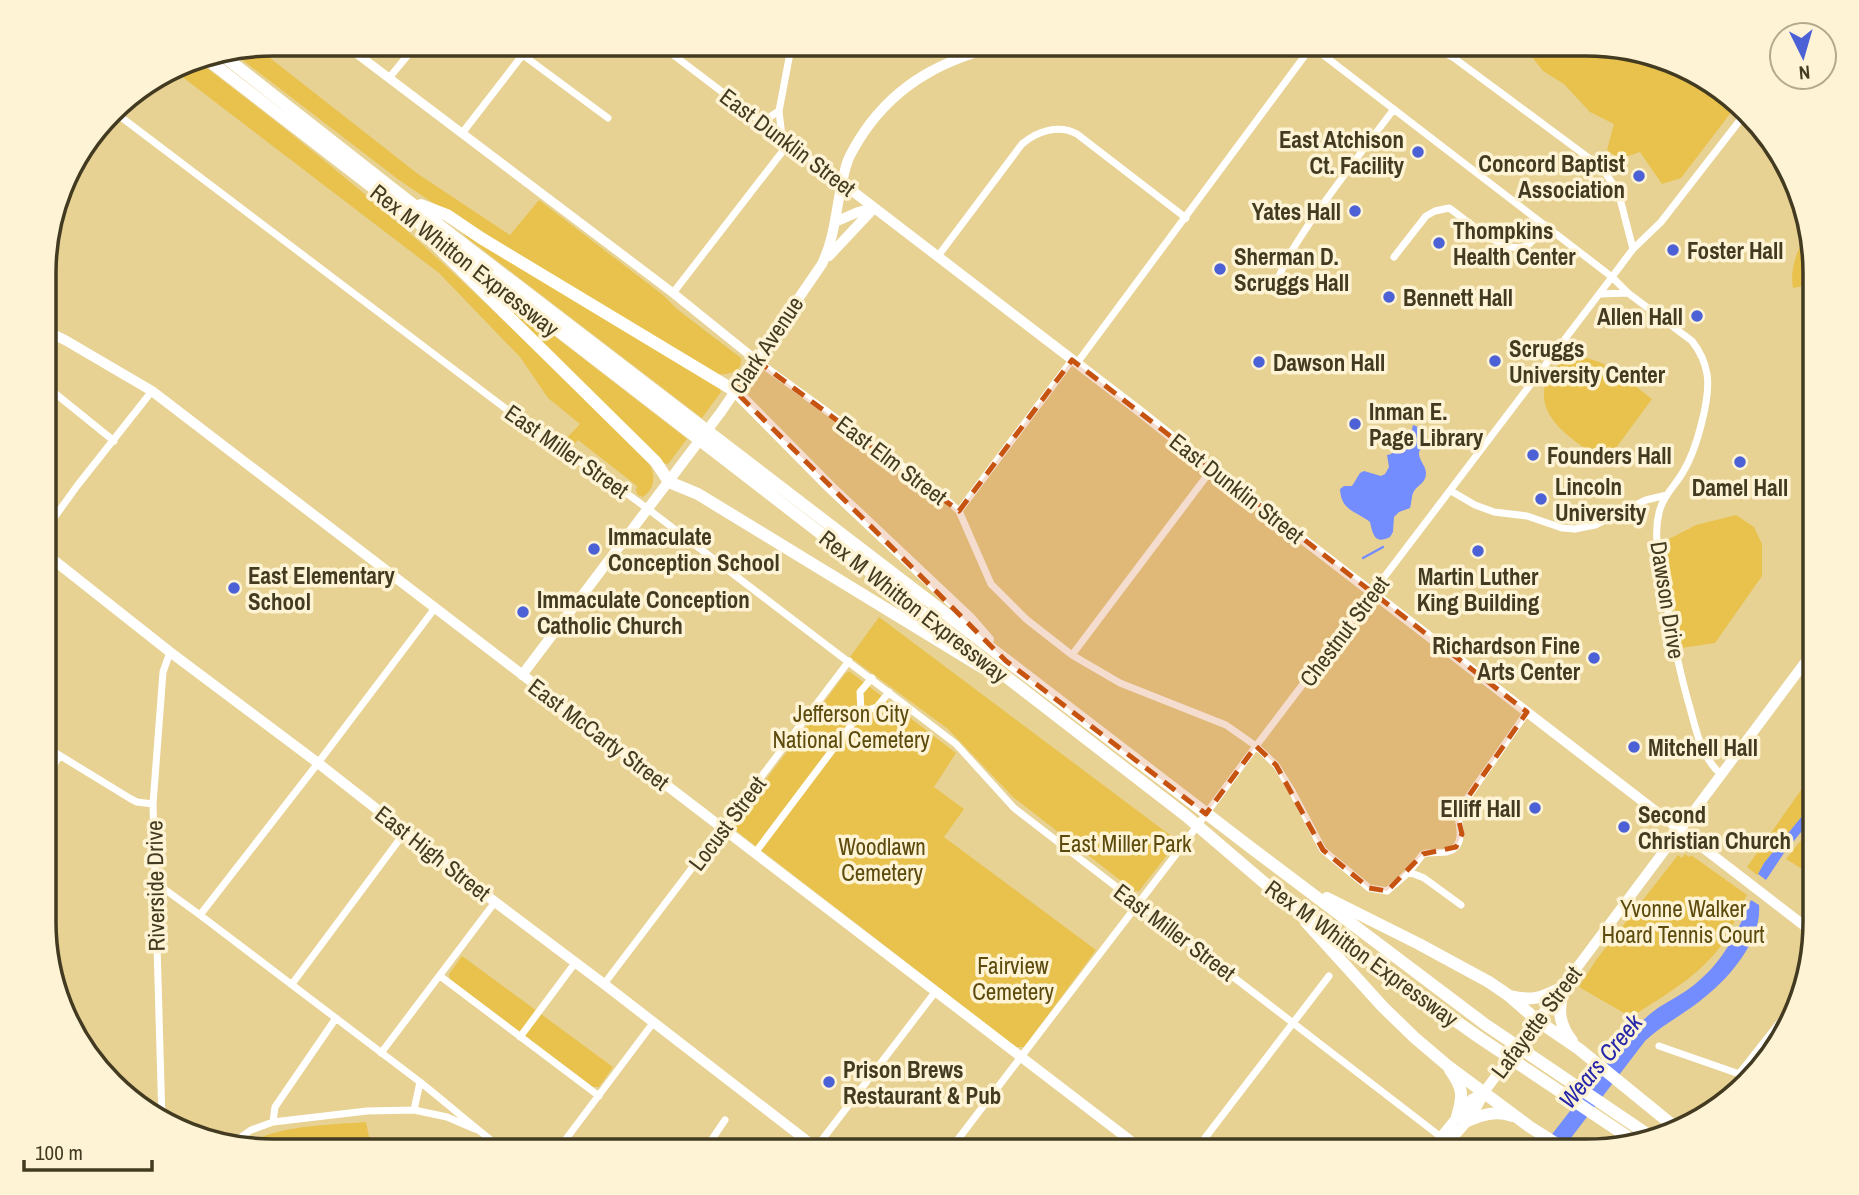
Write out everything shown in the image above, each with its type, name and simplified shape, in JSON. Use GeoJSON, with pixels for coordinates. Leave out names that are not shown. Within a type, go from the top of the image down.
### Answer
{"type":"FeatureCollection","features":[{"type":"Feature","properties":{"kind":"highway","name":"Rex M Whitton Expressway"},"geometry":{"type":"LineString","coordinates":[[229,61],[404,205],[1185,816],[1289,904],[1480,1038],[1623,1126],[1640,1132]]}},
{"type":"Feature","properties":{"kind":"highway","name":"Rex M Whitton Expressway"},"geometry":{"type":"LineString","coordinates":[[213,64],[1623,1126],[1630,1135]]}},
{"type":"Feature","properties":{"kind":"highway"},"geometry":{"type":"LineString","coordinates":[[404,205],[447,215],[735,391],[830,487],[969,618],[1006,661]]}},
{"type":"Feature","properties":{"kind":"highway"},"geometry":{"type":"LineString","coordinates":[[404,205],[656,462],[669,482],[698,494],[1024,691]]}},
{"type":"Feature","properties":{"kind":"highway"},"geometry":{"type":"LineString","coordinates":[[1301,886],[1489,982],[1579,1049],[1669,1123]]}},
{"type":"Feature","properties":{"kind":"highway"},"geometry":{"type":"LineString","coordinates":[[1289,904],[1383,1007],[1443,1062],[1527,1125]]}},
{"type":"Feature","properties":{"kind":"highway"},"geometry":{"type":"LineString","coordinates":[[1508,995],[1525,1000],[1542,997],[1563,987]]}},
{"type":"Feature","properties":{"kind":"highway"},"geometry":{"type":"LineString","coordinates":[[1563,987],[1559,1009],[1563,1030],[1579,1049]]}},
{"type":"Feature","properties":{"kind":"highway"},"geometry":{"type":"LineString","coordinates":[[1443,1062],[1459,1085],[1462,1099],[1461,1120],[1496,1113],[1508,1115],[1549,1139]]}},
{"type":"Feature","properties":{"kind":"main road","name":"Clark Avenue"},"geometry":{"type":"LineString","coordinates":[[522,675],[687,459],[822,264],[829,249],[849,159],[876,114],[922,75],[961,56]]}},
{"type":"Feature","properties":{"kind":"main road","name":"East Dunklin Street"},"geometry":{"type":"LineString","coordinates":[[842,183],[1803,925]]}},
{"type":"Feature","properties":{"kind":"main road"},"geometry":{"type":"LineString","coordinates":[[835,222],[874,208]]}},
{"type":"Feature","properties":{"kind":"main road"},"geometry":{"type":"LineString","coordinates":[[822,264],[874,208]]}},
{"type":"Feature","properties":{"kind":"main road","name":"East McCarty Street"},"geometry":{"type":"LineString","coordinates":[[56,336],[152,391],[1128,1139]]}},
{"type":"Feature","properties":{"kind":"main road","name":"East High Street"},"geometry":{"type":"LineString","coordinates":[[56,563],[802,1139]]}},
{"type":"Feature","properties":{"kind":"main road","name":"Lafayette Street"},"geometry":{"type":"LineString","coordinates":[[1446,1139],[1461,1120],[1478,1106],[1484,1092],[1803,665]]}},
{"type":"Feature","properties":{"kind":"street","name":"East Elm Street"},"geometry":{"type":"LineString","coordinates":[[360,56],[673,293],[756,360],[937,491],[959,511],[990,584],[1026,619],[1072,655],[1120,683],[1226,725],[1256,746],[1276,765],[1323,850],[1369,888],[1387,891],[1409,872]]}},
{"type":"Feature","properties":{"kind":"street"},"geometry":{"type":"LineString","coordinates":[[389,78],[407,56]]}},
{"type":"Feature","properties":{"kind":"street"},"geometry":{"type":"LineString","coordinates":[[463,132],[522,56]]}},
{"type":"Feature","properties":{"kind":"street"},"geometry":{"type":"LineString","coordinates":[[524,56],[608,118]]}},
{"type":"Feature","properties":{"kind":"street","name":"East Dunklin Street"},"geometry":{"type":"LineString","coordinates":[[676,56],[842,183]]}},
{"type":"Feature","properties":{"kind":"street"},"geometry":{"type":"LineString","coordinates":[[782,137],[779,111],[789,56]]}},
{"type":"Feature","properties":{"kind":"street"},"geometry":{"type":"LineString","coordinates":[[959,511],[1186,218],[1302,56]]}},
{"type":"Feature","properties":{"kind":"street","name":"Dawson Drive"},"geometry":{"type":"LineString","coordinates":[[1324,56],[1612,277],[1628,293],[1698,348],[1707,373],[1707,399],[1696,445],[1658,515],[1657,542],[1679,667],[1702,747],[1712,767],[1721,775]]}},
{"type":"Feature","properties":{"kind":"street"},"geometry":{"type":"LineString","coordinates":[[1450,56],[1601,167],[1618,191],[1633,249]]}},
{"type":"Feature","properties":{"kind":"street"},"geometry":{"type":"LineString","coordinates":[[1274,292],[1279,272],[1290,254],[1394,109]]}},
{"type":"Feature","properties":{"kind":"street"},"geometry":{"type":"LineString","coordinates":[[762,122],[779,111]]}},
{"type":"Feature","properties":{"kind":"street","name":"East Miller Street"},"geometry":{"type":"LineString","coordinates":[[122,117],[555,446],[603,476],[872,678],[956,744],[1014,808],[1444,1139]]}},
{"type":"Feature","properties":{"kind":"street","name":"Chestnut Street"},"geometry":{"type":"LineString","coordinates":[[958,1139],[1633,249],[1661,222],[1740,120]]}},
{"type":"Feature","properties":{"kind":"street"},"geometry":{"type":"LineString","coordinates":[[938,256],[1022,145],[1037,134],[1050,130],[1063,129],[1077,134],[1186,218]]}},
{"type":"Feature","properties":{"kind":"street"},"geometry":{"type":"LineString","coordinates":[[673,293],[789,143]]}},
{"type":"Feature","properties":{"kind":"street"},"geometry":{"type":"LineString","coordinates":[[1394,257],[1426,216],[1449,208],[1492,240],[1510,248],[1525,247],[1545,225]]}},
{"type":"Feature","properties":{"kind":"street"},"geometry":{"type":"LineString","coordinates":[[1600,294],[1628,293]]}},
{"type":"Feature","properties":{"kind":"street"},"geometry":{"type":"LineString","coordinates":[[56,515],[152,391]]}},
{"type":"Feature","properties":{"kind":"street"},"geometry":{"type":"LineString","coordinates":[[56,394],[114,441]]}},
{"type":"Feature","properties":{"kind":"street"},"geometry":{"type":"LineString","coordinates":[[1072,655],[1212,469]]}},
{"type":"Feature","properties":{"kind":"street"},"geometry":{"type":"LineString","coordinates":[[1451,491],[1494,512],[1527,516],[1562,528],[1575,529],[1595,525],[1646,500],[1667,495]]}},
{"type":"Feature","properties":{"kind":"street"},"geometry":{"type":"LineString","coordinates":[[200,915],[435,608]]}},
{"type":"Feature","properties":{"kind":"street","name":"Riverside Drive"},"geometry":{"type":"LineString","coordinates":[[162,1108],[153,804],[163,672],[170,652]]}},
{"type":"Feature","properties":{"kind":"street","name":"Locust Street"},"geometry":{"type":"LineString","coordinates":[[604,984],[849,661]]}},
{"type":"Feature","properties":{"kind":"street"},"geometry":{"type":"LineString","coordinates":[[861,712],[860,692],[872,678]]}},
{"type":"Feature","properties":{"kind":"street"},"geometry":{"type":"LineString","coordinates":[[755,853],[861,712],[877,707],[889,692]]}},
{"type":"Feature","properties":{"kind":"street"},"geometry":{"type":"LineString","coordinates":[[1461,905],[1424,878],[1409,872],[1423,854],[1446,852],[1455,847],[1462,834],[1457,813],[1527,712]]}},
{"type":"Feature","properties":{"kind":"street"},"geometry":{"type":"LineString","coordinates":[[56,753],[131,799],[153,804]]}},
{"type":"Feature","properties":{"kind":"street"},"geometry":{"type":"LineString","coordinates":[[56,762],[60,755]]}},
{"type":"Feature","properties":{"kind":"street"},"geometry":{"type":"LineString","coordinates":[[292,984],[405,832]]}},
{"type":"Feature","properties":{"kind":"street"},"geometry":{"type":"LineString","coordinates":[[156,883],[421,1082],[489,1139]]}},
{"type":"Feature","properties":{"kind":"street"},"geometry":{"type":"LineString","coordinates":[[381,1053],[495,902]]}},
{"type":"Feature","properties":{"kind":"street"},"geometry":{"type":"LineString","coordinates":[[520,1037],[575,963]]}},
{"type":"Feature","properties":{"kind":"street"},"geometry":{"type":"LineString","coordinates":[[440,976],[598,1096]]}},
{"type":"Feature","properties":{"kind":"street"},"geometry":{"type":"LineString","coordinates":[[1204,1139],[1329,976]]}},
{"type":"Feature","properties":{"kind":"street"},"geometry":{"type":"LineString","coordinates":[[824,1139],[936,991]]}},
{"type":"Feature","properties":{"kind":"street"},"geometry":{"type":"LineString","coordinates":[[273,1122],[275,1107],[336,1018]]}},
{"type":"Feature","properties":{"kind":"street"},"geometry":{"type":"LineString","coordinates":[[567,1139],[653,1023]]}},
{"type":"Feature","properties":{"kind":"street"},"geometry":{"type":"LineString","coordinates":[[1659,1046],[1739,1074],[1774,1029]]}},
{"type":"Feature","properties":{"kind":"street"},"geometry":{"type":"LineString","coordinates":[[414,1110],[421,1082]]}},
{"type":"Feature","properties":{"kind":"street"},"geometry":{"type":"LineString","coordinates":[[241,1136],[273,1122],[367,1111],[414,1110],[447,1117],[475,1129]]}},
{"type":"Feature","properties":{"kind":"street"},"geometry":{"type":"LineString","coordinates":[[712,1139],[725,1119]]}},
{"type":"Feature","properties":{"kind":"highlighted area"},"geometry":{"type":"Polygon","coordinates":[[[756,360],[959,511],[1072,360],[1527,712],[1457,813],[1462,834],[1456,847],[1423,854],[1387,891],[1369,888],[1323,850],[1276,765],[1256,746],[1206,814],[1006,661],[735,391],[756,360]]]}},
{"type":"Feature","properties":{"kind":"green space"},"geometry":{"type":"Polygon","coordinates":[[[268,56],[418,174],[510,235],[539,200],[741,358],[739,367],[729,373],[715,374],[463,223],[399,180],[241,59],[268,56]]]}},
{"type":"Feature","properties":{"kind":"green space"},"geometry":{"type":"Polygon","coordinates":[[[1531,56],[1586,56],[1642,63],[1695,85],[1731,112],[1681,178],[1662,184],[1640,152],[1619,159],[1607,150],[1614,124],[1590,112],[1564,84],[1543,71],[1531,56]]]}},
{"type":"Feature","properties":{"kind":"green space"},"geometry":{"type":"Polygon","coordinates":[[[205,67],[352,183],[435,256],[649,464],[653,482],[643,497],[638,495],[637,486],[578,440],[570,449],[561,444],[580,424],[548,398],[520,357],[439,273],[181,76],[205,67]]]}},
{"type":"Feature","properties":{"kind":"green space"},"geometry":{"type":"Polygon","coordinates":[[[462,232],[720,388],[721,392],[702,418],[462,232]]]}},
{"type":"Feature","properties":{"kind":"green space"},"geometry":{"type":"Polygon","coordinates":[[[1801,246],[1803,286],[1793,288],[1792,276],[1801,246]]]}},
{"type":"Feature","properties":{"kind":"green space"},"geometry":{"type":"Polygon","coordinates":[[[474,274],[687,439],[668,464],[662,463],[474,274]]]}},
{"type":"Feature","properties":{"kind":"green space"},"geometry":{"type":"Polygon","coordinates":[[[1576,357],[1587,358],[1607,366],[1652,399],[1605,463],[1563,431],[1547,410],[1544,398],[1549,375],[1565,361],[1576,357]]]}},
{"type":"Feature","properties":{"kind":"green space"},"geometry":{"type":"Polygon","coordinates":[[[1736,515],[1754,527],[1762,544],[1762,576],[1715,643],[1681,648],[1665,541],[1696,525],[1736,515]]]}},
{"type":"Feature","properties":{"kind":"green space","name":"East Miller Park"},"geometry":{"type":"Polygon","coordinates":[[[879,617],[1178,841],[1139,891],[1134,891],[1013,797],[948,729],[850,657],[879,617]]]}},
{"type":"Feature","properties":{"kind":"green space"},"geometry":{"type":"Polygon","coordinates":[[[849,671],[956,753],[934,787],[964,809],[944,837],[1096,950],[1024,1047],[1013,1047],[732,825],[849,671]]]}},
{"type":"Feature","properties":{"kind":"green space"},"geometry":{"type":"Polygon","coordinates":[[[1803,787],[1803,815],[1757,875],[1747,867],[1803,787]]]}},
{"type":"Feature","properties":{"kind":"green space"},"geometry":{"type":"Polygon","coordinates":[[[1803,838],[1803,870],[1786,859],[1803,838]]]}},
{"type":"Feature","properties":{"kind":"green space","name":"Yvonne Walker Hoard Tennis Court"},"geometry":{"type":"Polygon","coordinates":[[[1685,854],[1689,857],[1691,855],[1747,895],[1728,935],[1708,961],[1684,982],[1631,1017],[1579,987],[1596,960],[1678,855],[1682,858],[1685,854]]]}},
{"type":"Feature","properties":{"kind":"green space"},"geometry":{"type":"Polygon","coordinates":[[[462,956],[613,1067],[599,1087],[593,1087],[450,979],[449,974],[462,956]]]}},
{"type":"Feature","properties":{"kind":"green space"},"geometry":{"type":"Polygon","coordinates":[[[366,1122],[370,1139],[260,1138],[285,1130],[366,1122]]]}},
{"type":"Feature","properties":{"kind":"water"},"geometry":{"type":"Polygon","coordinates":[[[1413,425],[1422,430],[1424,436],[1419,455],[1426,476],[1413,493],[1410,508],[1394,517],[1390,537],[1377,539],[1370,522],[1350,510],[1343,502],[1340,489],[1352,486],[1364,471],[1381,476],[1385,474],[1389,467],[1387,455],[1403,448],[1413,425]]]}},
{"type":"Feature","properties":{"kind":"water"},"geometry":{"type":"Polygon","coordinates":[[[1803,815],[1803,830],[1766,880],[1758,874],[1803,815]]]}},
{"type":"Feature","properties":{"kind":"water"},"geometry":{"type":"Polygon","coordinates":[[[1751,900],[1759,905],[1756,931],[1735,967],[1699,1002],[1645,1041],[1570,1139],[1548,1139],[1632,1031],[1657,1009],[1704,976],[1721,957],[1751,900]]]}},
{"type":"Feature","properties":{"kind":"waterway"},"geometry":{"type":"LineString","coordinates":[[1363,558],[1383,547]]}},
{"type":"Feature","properties":{"kind":"place","name":"East Atchison Ct. Facility"},"geometry":{"type":"Point","coordinates":[1418,152]}},
{"type":"Feature","properties":{"kind":"place","name":"Concord Baptist Association"},"geometry":{"type":"Point","coordinates":[1639,176]}},
{"type":"Feature","properties":{"kind":"place","name":"Yates Hall"},"geometry":{"type":"Point","coordinates":[1355,211]}},
{"type":"Feature","properties":{"kind":"place","name":"Thompkins Health Center"},"geometry":{"type":"Point","coordinates":[1439,243]}},
{"type":"Feature","properties":{"kind":"place","name":"Foster Hall"},"geometry":{"type":"Point","coordinates":[1673,250]}},
{"type":"Feature","properties":{"kind":"place","name":"Sherman D. Scruggs Hall"},"geometry":{"type":"Point","coordinates":[1220,269]}},
{"type":"Feature","properties":{"kind":"place","name":"Bennett Hall"},"geometry":{"type":"Point","coordinates":[1389,297]}},
{"type":"Feature","properties":{"kind":"place","name":"Allen Hall"},"geometry":{"type":"Point","coordinates":[1697,316]}},
{"type":"Feature","properties":{"kind":"place","name":"Scruggs University Center"},"geometry":{"type":"Point","coordinates":[1495,361]}},
{"type":"Feature","properties":{"kind":"place","name":"Dawson Hall"},"geometry":{"type":"Point","coordinates":[1259,362]}},
{"type":"Feature","properties":{"kind":"place","name":"Inman E. Page Library"},"geometry":{"type":"Point","coordinates":[1355,424]}},
{"type":"Feature","properties":{"kind":"place","name":"Founders Hall"},"geometry":{"type":"Point","coordinates":[1533,455]}},
{"type":"Feature","properties":{"kind":"place","name":"Damel Hall"},"geometry":{"type":"Point","coordinates":[1740,462]}},
{"type":"Feature","properties":{"kind":"place","name":"Lincoln University"},"geometry":{"type":"Point","coordinates":[1541,499]}},
{"type":"Feature","properties":{"kind":"place","name":"Immaculate Conception School"},"geometry":{"type":"Point","coordinates":[594,549]}},
{"type":"Feature","properties":{"kind":"place","name":"Martin Luther King Building"},"geometry":{"type":"Point","coordinates":[1478,551]}},
{"type":"Feature","properties":{"kind":"place","name":"East Elementary School"},"geometry":{"type":"Point","coordinates":[234,588]}},
{"type":"Feature","properties":{"kind":"place","name":"Immaculate Conception Catholic Church"},"geometry":{"type":"Point","coordinates":[523,612]}},
{"type":"Feature","properties":{"kind":"place","name":"Richardson Fine Arts Center"},"geometry":{"type":"Point","coordinates":[1594,658]}},
{"type":"Feature","properties":{"kind":"place","name":"Mitchell Hall"},"geometry":{"type":"Point","coordinates":[1634,747]}},
{"type":"Feature","properties":{"kind":"place","name":"Elliff Hall"},"geometry":{"type":"Point","coordinates":[1535,808]}},
{"type":"Feature","properties":{"kind":"place","name":"Second Christian Church"},"geometry":{"type":"Point","coordinates":[1624,827]}},
{"type":"Feature","properties":{"kind":"place","name":"Prison Brews Restaurant & Pub"},"geometry":{"type":"Point","coordinates":[829,1082]}},
{"type":"Feature","properties":{"kind":"park label","name":"Jefferson City National Cemetery"},"geometry":{"type":"Point","coordinates":[851,726]}},
{"type":"Feature","properties":{"kind":"park label","name":"Woodlawn Cemetery"},"geometry":{"type":"Point","coordinates":[882,859]}},
{"type":"Feature","properties":{"kind":"park label","name":"Fairview Cemetery"},"geometry":{"type":"Point","coordinates":[1013,978]}},
{"type":"Feature","properties":{"kind":"water label","name":"Wears Creek"},"geometry":{"type":"Point","coordinates":[1600,1061]}}]}
